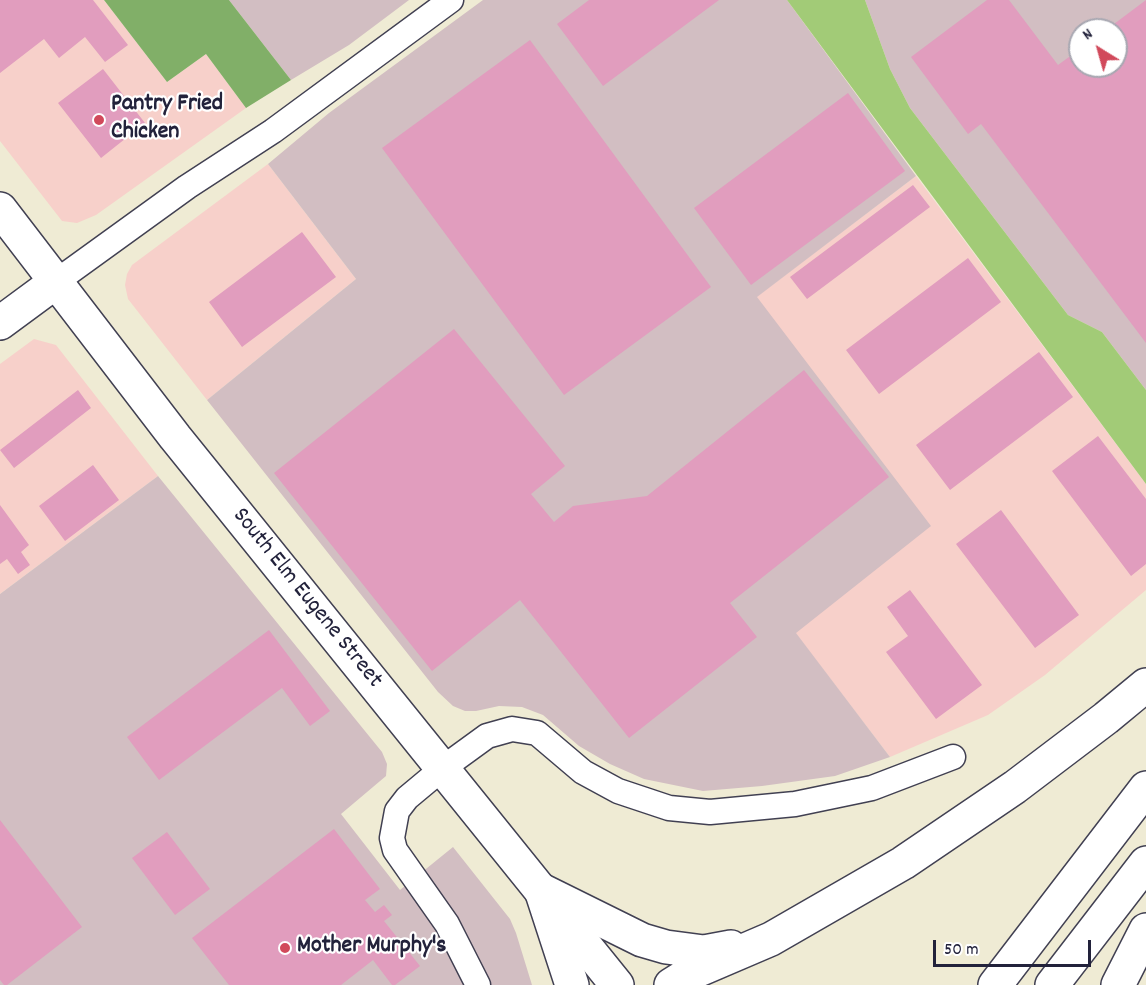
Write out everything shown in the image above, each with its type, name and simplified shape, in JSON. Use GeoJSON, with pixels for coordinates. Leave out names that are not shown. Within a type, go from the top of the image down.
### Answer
{"type":"FeatureCollection","features":[{"type":"Feature","properties":{"kind":"main road","name":"South Elm Eugene Street"},"geometry":{"type":"LineString","coordinates":[[0,209],[181,444],[617,985]]}},
{"type":"Feature","properties":{"kind":"main road"},"geometry":{"type":"LineString","coordinates":[[0,323],[57,281]]}},
{"type":"Feature","properties":{"kind":"main road"},"geometry":{"type":"LineString","coordinates":[[671,985],[687,975],[771,939],[903,863],[1015,787],[1146,685]]}},
{"type":"Feature","properties":{"kind":"main road"},"geometry":{"type":"LineString","coordinates":[[995,985],[1146,788]]}},
{"type":"Feature","properties":{"kind":"main road"},"geometry":{"type":"LineString","coordinates":[[1052,985],[1146,863]]}},
{"type":"Feature","properties":{"kind":"main road"},"geometry":{"type":"LineString","coordinates":[[541,890],[642,940],[666,946],[704,952],[771,939]]}},
{"type":"Feature","properties":{"kind":"main road"},"geometry":{"type":"LineString","coordinates":[[541,890],[572,985]]}},
{"type":"Feature","properties":{"kind":"main road"},"geometry":{"type":"LineString","coordinates":[[1118,985],[1146,930]]}},
{"type":"Feature","properties":{"kind":"street"},"geometry":{"type":"LineString","coordinates":[[57,281],[187,187],[273,132],[451,0]]}},
{"type":"Feature","properties":{"kind":"street"},"geometry":{"type":"LineString","coordinates":[[478,985],[447,924],[395,850],[392,838],[397,811],[407,798],[487,736],[512,729],[537,733],[583,772],[618,791],[669,807],[710,812],[795,804],[872,788],[953,758]]}},
{"type":"Feature","properties":{"kind":"shaded area"},"geometry":{"type":"Polygon","coordinates":[[[0,0],[104,0],[167,82],[206,54],[246,108],[96,215],[77,223],[62,221],[0,141],[0,0]]]}},
{"type":"Feature","properties":{"kind":"shaded area"},"geometry":{"type":"Polygon","coordinates":[[[229,0],[409,0],[349,45],[291,80],[229,0]]]}},
{"type":"Feature","properties":{"kind":"shaded area"},"geometry":{"type":"Polygon","coordinates":[[[483,0],[787,0],[916,176],[757,297],[931,526],[796,633],[890,757],[835,776],[703,791],[644,779],[610,764],[579,746],[543,715],[522,707],[499,706],[465,711],[453,706],[438,692],[207,400],[356,279],[268,164],[329,113],[483,0]]]}},
{"type":"Feature","properties":{"kind":"shaded area"},"geometry":{"type":"Polygon","coordinates":[[[865,0],[1146,0],[1146,390],[1102,332],[1068,315],[910,108],[890,69],[865,0]]]}},
{"type":"Feature","properties":{"kind":"shaded area"},"geometry":{"type":"Polygon","coordinates":[[[268,164],[356,279],[207,400],[128,299],[125,285],[127,274],[132,265],[268,164]]]}},
{"type":"Feature","properties":{"kind":"shaded area"},"geometry":{"type":"Polygon","coordinates":[[[916,176],[1146,484],[1146,590],[1045,675],[988,715],[890,757],[795,633],[756,297],[916,176]]]}},
{"type":"Feature","properties":{"kind":"shaded area"},"geometry":{"type":"Polygon","coordinates":[[[34,339],[56,345],[158,476],[0,594],[0,364],[34,339]]]}},
{"type":"Feature","properties":{"kind":"shaded area"},"geometry":{"type":"Polygon","coordinates":[[[158,476],[382,752],[387,764],[386,776],[341,814],[400,890],[453,847],[510,919],[532,985],[0,985],[0,594],[158,476]]]}},
{"type":"Feature","properties":{"kind":"green space"},"geometry":{"type":"Polygon","coordinates":[[[104,0],[229,0],[291,80],[246,108],[206,54],[167,82],[104,0]]]}},
{"type":"Feature","properties":{"kind":"green space"},"geometry":{"type":"Polygon","coordinates":[[[787,0],[865,0],[890,69],[910,108],[1068,315],[1102,332],[1146,390],[1146,484],[787,0]]]}},
{"type":"Feature","properties":{"kind":"building"},"geometry":{"type":"Polygon","coordinates":[[[0,0],[93,0],[128,45],[105,62],[85,37],[59,58],[44,39],[0,73],[0,0]]]}},
{"type":"Feature","properties":{"kind":"building"},"geometry":{"type":"Polygon","coordinates":[[[589,0],[719,0],[603,86],[557,24],[589,0]]]}},
{"type":"Feature","properties":{"kind":"building"},"geometry":{"type":"Polygon","coordinates":[[[987,0],[1009,0],[1058,65],[1068,58],[1068,78],[1128,78],[1128,18],[1122,18],[1146,0],[1146,343],[981,124],[968,134],[911,57],[987,0]]]}},
{"type":"Feature","properties":{"kind":"building"},"geometry":{"type":"Polygon","coordinates":[[[530,40],[711,287],[564,395],[382,148],[530,40]]]}},
{"type":"Feature","properties":{"kind":"building"},"geometry":{"type":"Polygon","coordinates":[[[103,69],[145,123],[101,158],[58,103],[103,69]]]}},
{"type":"Feature","properties":{"kind":"building"},"geometry":{"type":"Polygon","coordinates":[[[848,93],[905,171],[751,285],[694,208],[848,93]]]}},
{"type":"Feature","properties":{"kind":"building"},"geometry":{"type":"Polygon","coordinates":[[[913,185],[930,207],[807,299],[790,277],[913,185]]]}},
{"type":"Feature","properties":{"kind":"building"},"geometry":{"type":"Polygon","coordinates":[[[302,232],[336,277],[242,347],[209,302],[302,232]]]}},
{"type":"Feature","properties":{"kind":"building"},"geometry":{"type":"Polygon","coordinates":[[[968,258],[1001,302],[879,394],[846,350],[968,258]]]}},
{"type":"Feature","properties":{"kind":"building"},"geometry":{"type":"Polygon","coordinates":[[[454,329],[565,466],[531,494],[554,522],[573,506],[647,496],[804,370],[889,477],[730,603],[757,637],[629,738],[520,600],[432,671],[274,473],[454,329]]]}},
{"type":"Feature","properties":{"kind":"building"},"geometry":{"type":"Polygon","coordinates":[[[1039,352],[1073,397],[950,490],[916,445],[1039,352]]]}},
{"type":"Feature","properties":{"kind":"building"},"geometry":{"type":"Polygon","coordinates":[[[78,390],[91,408],[14,468],[0,450],[78,390]]]}},
{"type":"Feature","properties":{"kind":"building"},"geometry":{"type":"Polygon","coordinates":[[[1098,436],[1146,499],[1146,564],[1131,576],[1052,471],[1098,436]]]}},
{"type":"Feature","properties":{"kind":"building"},"geometry":{"type":"Polygon","coordinates":[[[93,465],[119,500],[65,541],[39,506],[93,465]]]}},
{"type":"Feature","properties":{"kind":"building"},"geometry":{"type":"Polygon","coordinates":[[[0,505],[29,545],[21,552],[30,565],[18,574],[7,559],[0,564],[0,505]]]}},
{"type":"Feature","properties":{"kind":"building"},"geometry":{"type":"Polygon","coordinates":[[[1001,510],[1079,615],[1035,648],[956,544],[1001,510]]]}},
{"type":"Feature","properties":{"kind":"building"},"geometry":{"type":"Polygon","coordinates":[[[910,590],[982,685],[936,719],[886,652],[908,636],[887,607],[910,590]]]}},
{"type":"Feature","properties":{"kind":"building"},"geometry":{"type":"Polygon","coordinates":[[[269,630],[330,711],[310,726],[282,688],[159,780],[127,737],[269,630]]]}},
{"type":"Feature","properties":{"kind":"building"},"geometry":{"type":"Polygon","coordinates":[[[0,820],[82,927],[7,985],[0,980],[0,820]]]}},
{"type":"Feature","properties":{"kind":"building"},"geometry":{"type":"Polygon","coordinates":[[[334,829],[380,889],[365,900],[375,912],[384,905],[392,915],[384,921],[420,966],[395,985],[392,985],[373,960],[341,985],[229,985],[192,938],[334,829]]]}},
{"type":"Feature","properties":{"kind":"building"},"geometry":{"type":"Polygon","coordinates":[[[167,832],[210,889],[175,915],[132,858],[167,832]]]}},
{"type":"Feature","properties":{"kind":"place","name":"Pantry Fried Chicken"},"geometry":{"type":"Point","coordinates":[99,120]}},
{"type":"Feature","properties":{"kind":"place","name":"Mother Murphy's"},"geometry":{"type":"Point","coordinates":[285,948]}}]}
